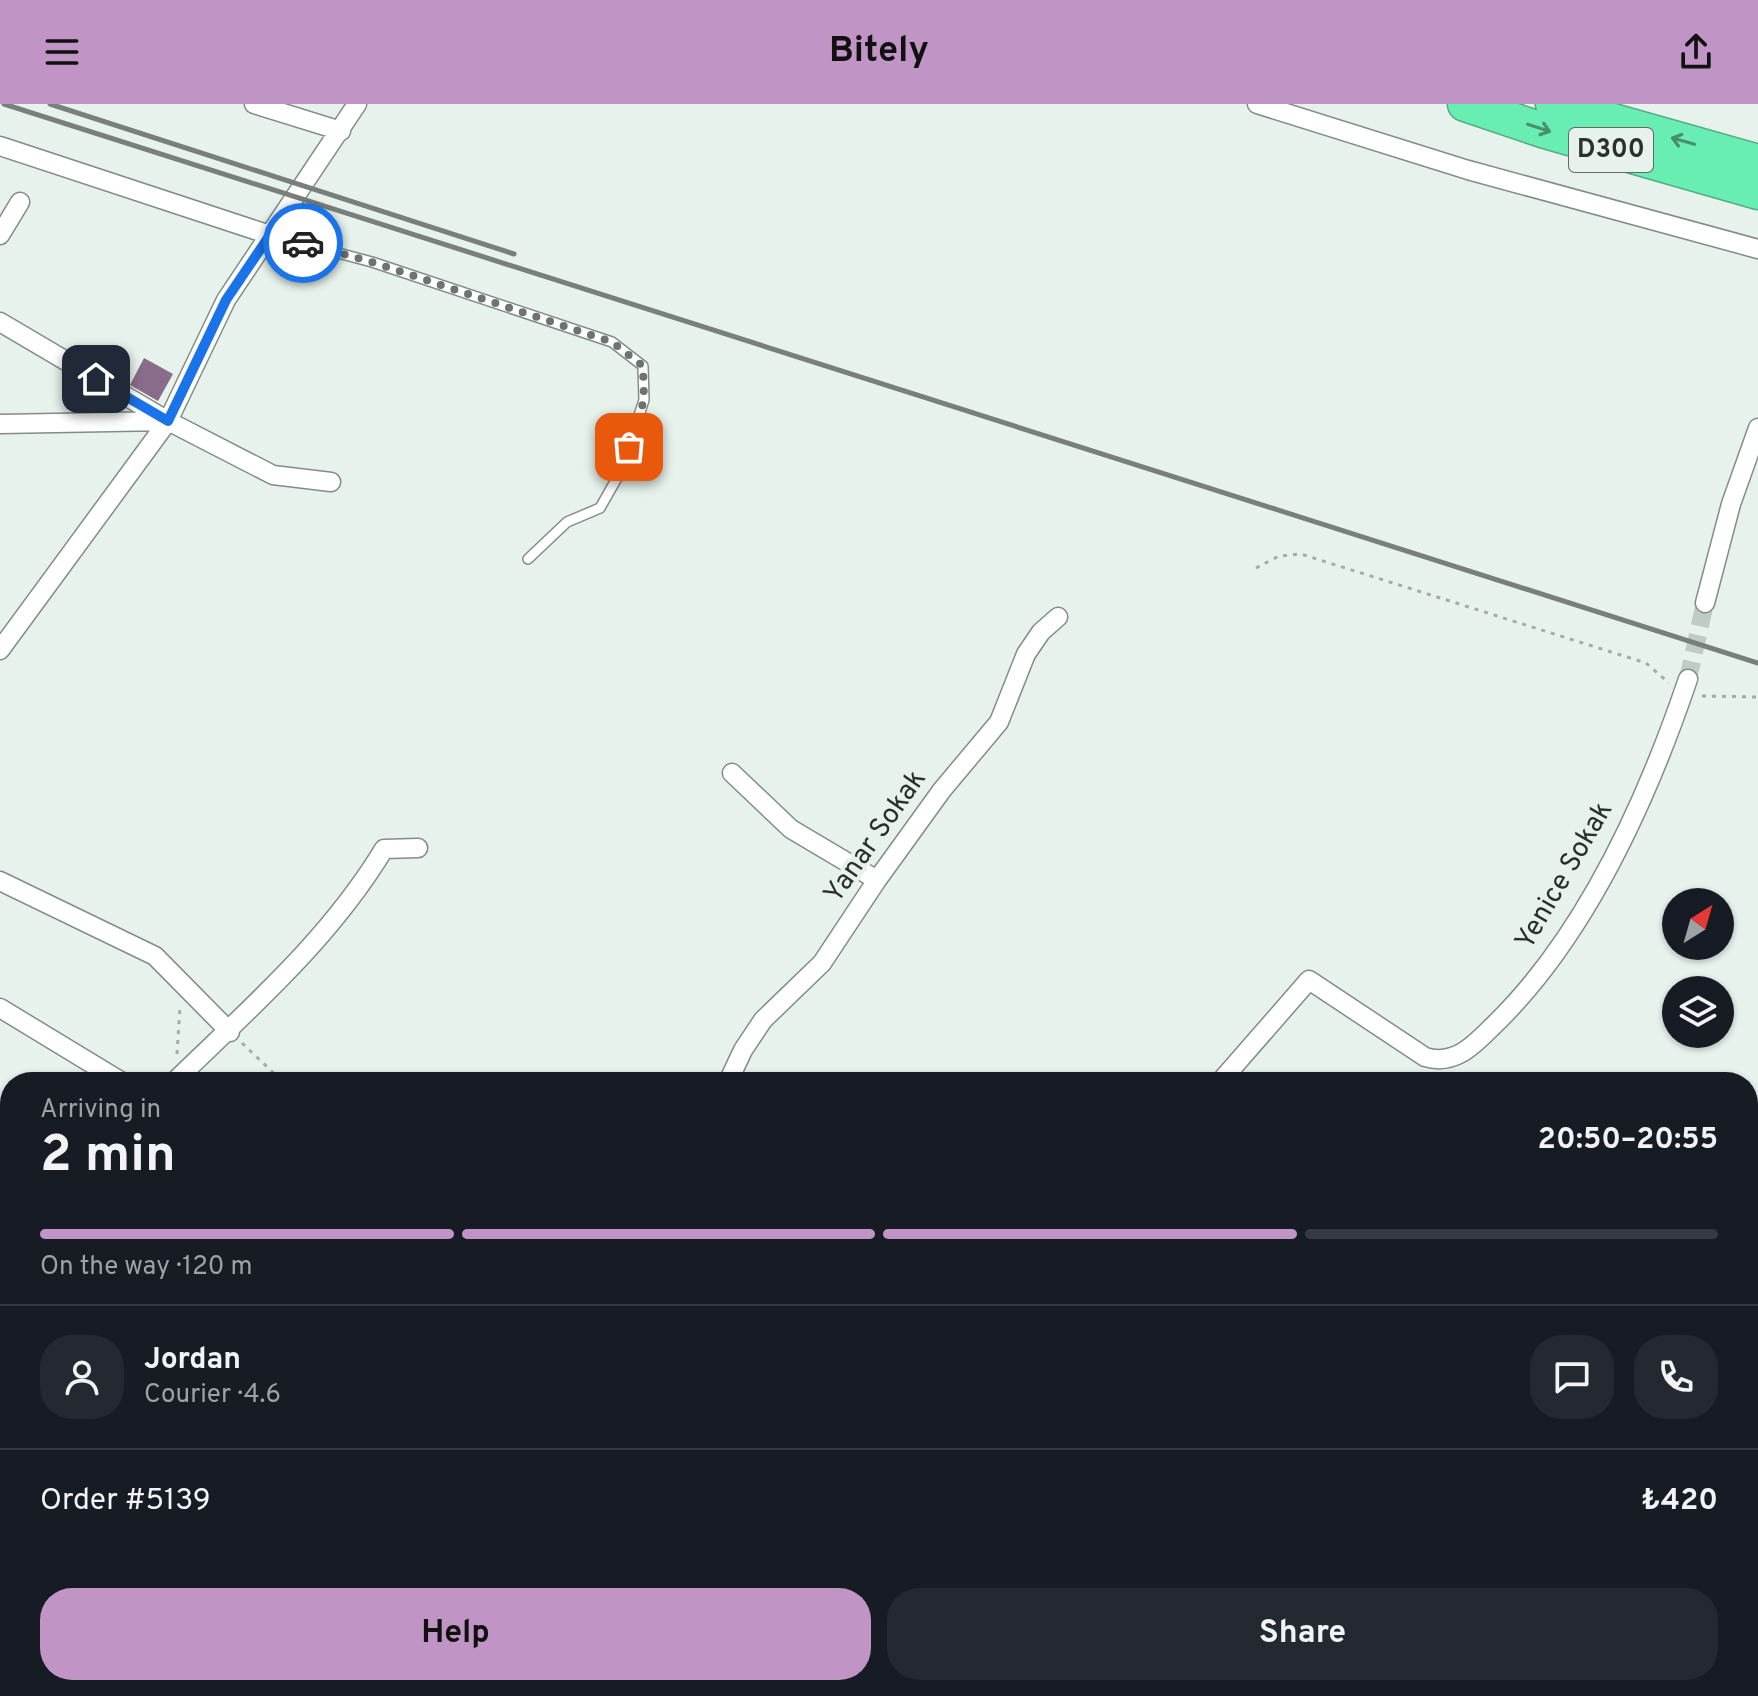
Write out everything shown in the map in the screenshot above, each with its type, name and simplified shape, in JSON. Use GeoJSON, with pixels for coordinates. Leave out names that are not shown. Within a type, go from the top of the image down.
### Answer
{"type":"FeatureCollection","features":[{"type":"Feature","properties":{"kind":"highway","name":"D300"},"geometry":{"type":"LineString","coordinates":[[1465,104],[1545,131],[1758,192]]}},
{"type":"Feature","properties":{"kind":"highway","name":"D300"},"geometry":{"type":"LineString","coordinates":[[1553,104],[1758,162]]}},
{"type":"Feature","properties":{"kind":"street"},"geometry":{"type":"LineString","coordinates":[[254,104],[341,131]]}},
{"type":"Feature","properties":{"kind":"street"},"geometry":{"type":"LineString","coordinates":[[0,650],[168,421],[226,300],[357,104]]}},
{"type":"Feature","properties":{"kind":"street"},"geometry":{"type":"LineString","coordinates":[[1257,104],[1468,170],[1758,249]]}},
{"type":"Feature","properties":{"kind":"street"},"geometry":{"type":"LineString","coordinates":[[0,146],[270,235]]}},
{"type":"Feature","properties":{"kind":"street"},"geometry":{"type":"LineString","coordinates":[[0,235],[20,202]]}},
{"type":"Feature","properties":{"kind":"street"},"geometry":{"type":"LineString","coordinates":[[0,322],[168,421],[273,475],[331,482]]}},
{"type":"Feature","properties":{"kind":"street"},"geometry":{"type":"LineString","coordinates":[[0,424],[168,421]]}},
{"type":"Feature","properties":{"kind":"street"},"geometry":{"type":"LineString","coordinates":[[1705,603],[1731,504],[1758,428]]}},
{"type":"Feature","properties":{"kind":"street","name":"Yanar Sokak"},"geometry":{"type":"LineString","coordinates":[[733,1072],[763,1020],[822,963],[942,790],[999,722],[1026,654],[1041,632],[1058,617]]}},
{"type":"Feature","properties":{"kind":"street","name":"Yenice Sokak"},"geometry":{"type":"LineString","coordinates":[[1229,1072],[1309,980],[1432,1060],[1456,1057],[1484,1035],[1540,975],[1574,924],[1638,803],[1670,732],[1688,679]]}},
{"type":"Feature","properties":{"kind":"street"},"geometry":{"type":"LineString","coordinates":[[732,773],[791,829],[877,880]]}},
{"type":"Feature","properties":{"kind":"street"},"geometry":{"type":"LineString","coordinates":[[186,1072],[230,1032],[334,920],[362,886],[384,849],[418,848]]}},
{"type":"Feature","properties":{"kind":"street"},"geometry":{"type":"LineString","coordinates":[[0,881],[155,956],[230,1032]]}},
{"type":"Feature","properties":{"kind":"street"},"geometry":{"type":"LineString","coordinates":[[0,1008],[106,1072]]}},
{"type":"Feature","properties":{"kind":"lane"},"geometry":{"type":"LineString","coordinates":[[270,235],[372,262],[612,342],[643,366],[644,400],[621,471],[600,508],[567,522],[528,559]]}},
{"type":"Feature","properties":{"kind":"path"},"geometry":{"type":"LineString","coordinates":[[1256,568],[1279,556],[1301,554],[1646,663],[1682,697],[1758,697]]}},
{"type":"Feature","properties":{"kind":"path"},"geometry":{"type":"LineString","coordinates":[[177,1072],[182,983]]}},
{"type":"Feature","properties":{"kind":"path"},"geometry":{"type":"LineString","coordinates":[[230,1032],[272,1072]]}},
{"type":"Feature","properties":{"kind":"building"},"geometry":{"type":"Polygon","coordinates":[[[144,358],[173,374],[158,401],[130,385],[144,358]]]}},
{"type":"Feature","properties":{"kind":"tunnel"},"geometry":{"type":"LineString","coordinates":[[1688,679],[1705,603]]}},
{"type":"Feature","properties":{"kind":"railway"},"geometry":{"type":"LineString","coordinates":[[4,104],[1758,663]]}},
{"type":"Feature","properties":{"kind":"railway"},"geometry":{"type":"LineString","coordinates":[[50,104],[514,254]]}},
{"type":"Feature","properties":{"kind":"way so far"},"geometry":{"type":"LineString","coordinates":[[303,243],[372,262],[612,342],[643,366],[644,400],[629,447]]}},
{"type":"Feature","properties":{"kind":"route"},"geometry":{"type":"LineString","coordinates":[[96,379],[168,421],[226,300],[270,235],[303,243]]}}]}
